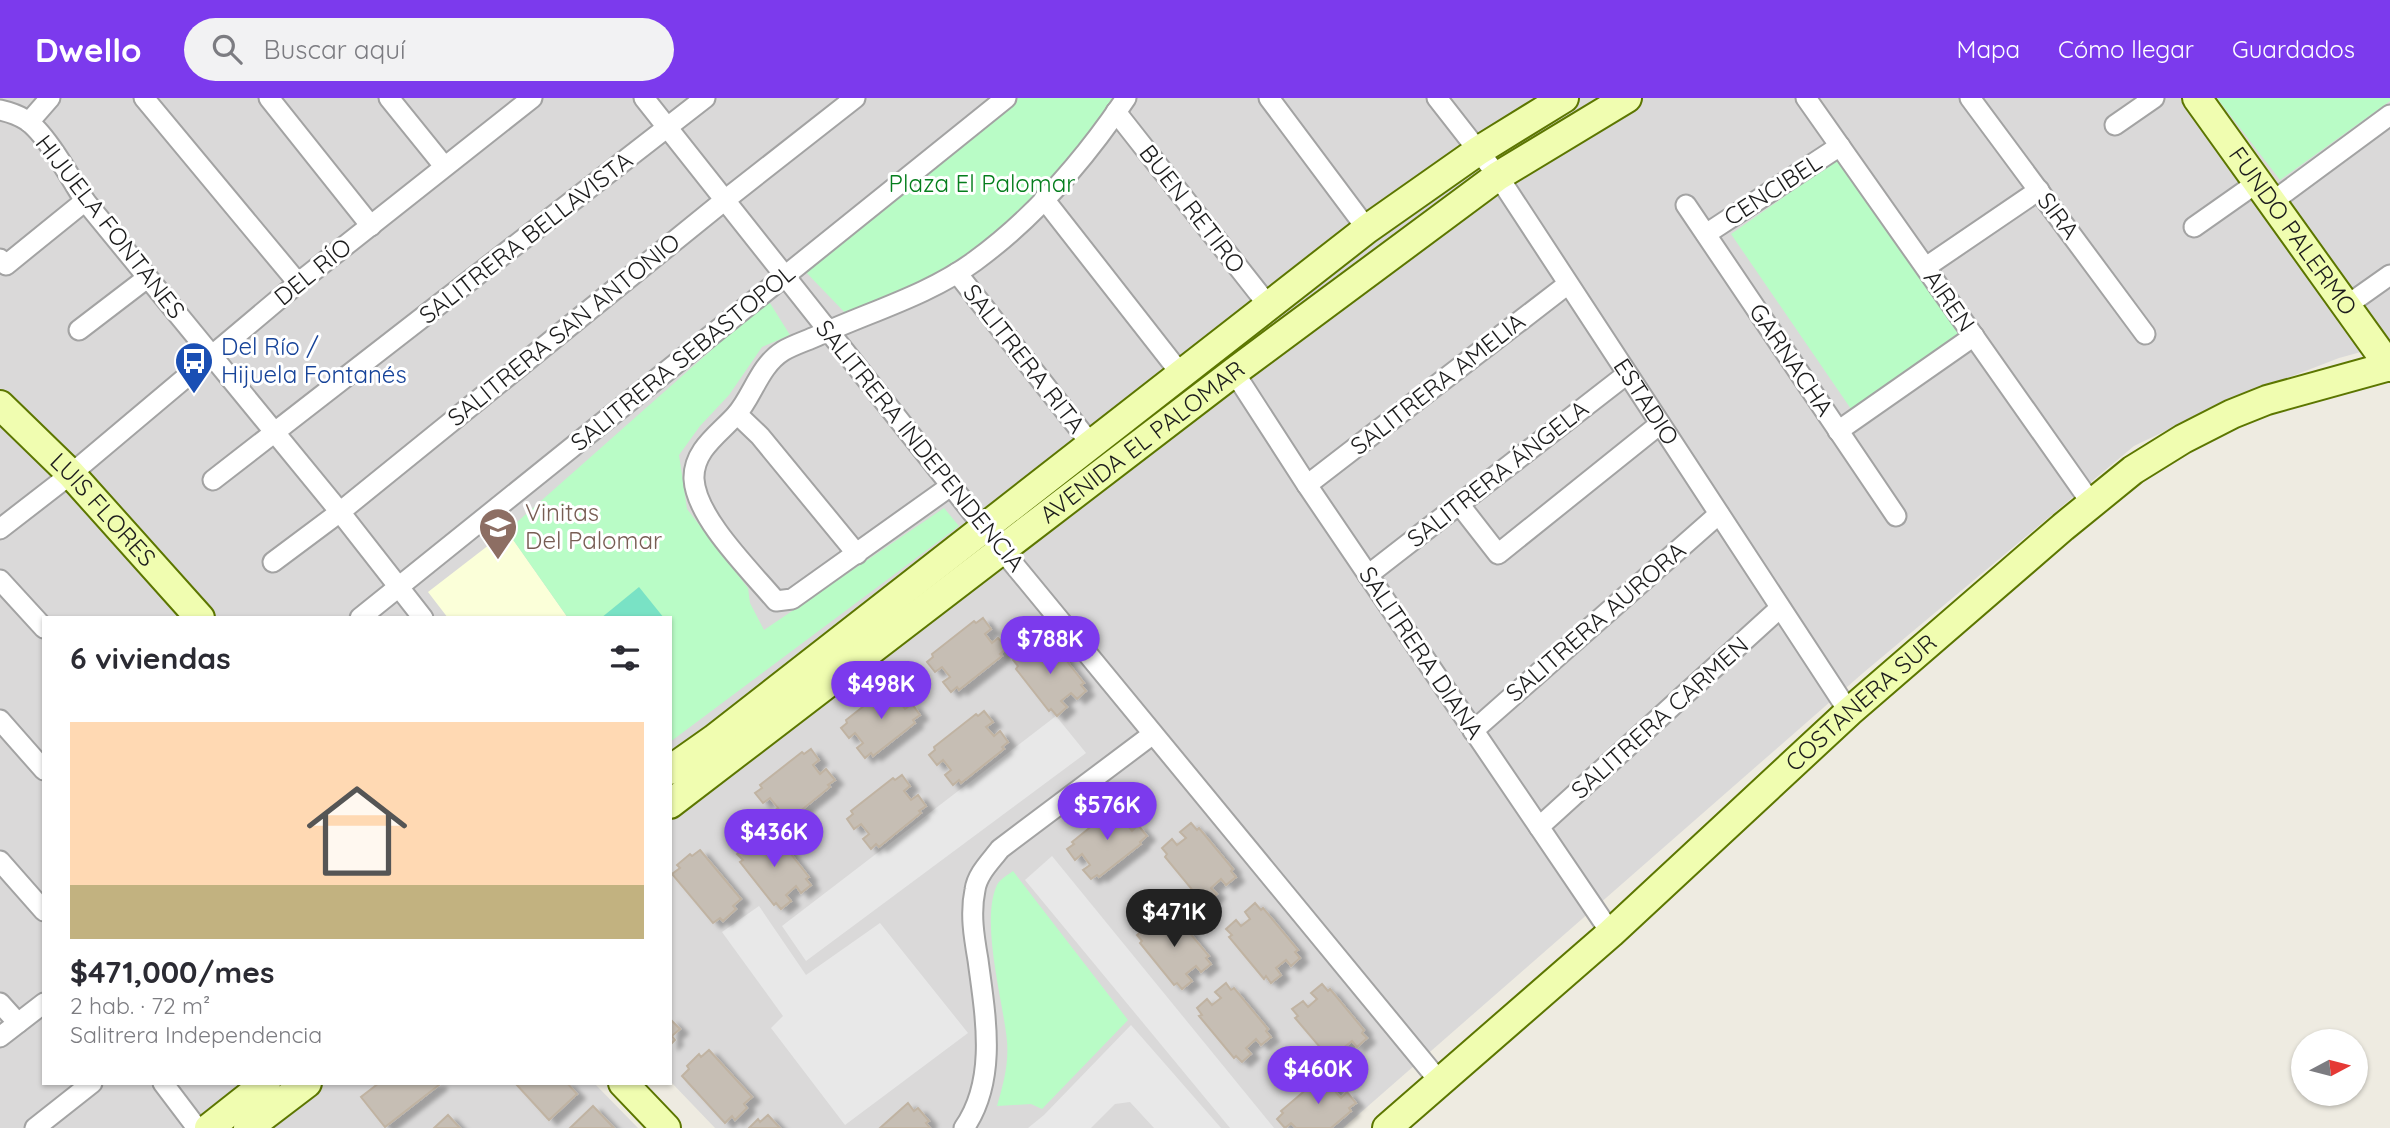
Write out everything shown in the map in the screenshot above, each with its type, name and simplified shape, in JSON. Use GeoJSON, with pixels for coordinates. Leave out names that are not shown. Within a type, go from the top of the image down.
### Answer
{"type":"FeatureCollection","features":[{"type":"Feature","properties":{"kind":"street"},"geometry":{"type":"LineString","coordinates":[[29,122],[50,98]]}},
{"type":"Feature","properties":{"kind":"street"},"geometry":{"type":"LineString","coordinates":[[144,98],[298,284]]}},
{"type":"Feature","properties":{"kind":"street"},"geometry":{"type":"LineString","coordinates":[[268,98],[371,226]]}},
{"type":"Feature","properties":{"kind":"street"},"geometry":{"type":"LineString","coordinates":[[389,98],[444,166]]}},
{"type":"Feature","properties":{"kind":"street","name":"DEL RÍO"},"geometry":{"type":"LineString","coordinates":[[0,529],[71,474],[444,166],[511,104],[532,98]]}},
{"type":"Feature","properties":{"kind":"street","name":"SALITRERA INDEPENDENCIA"},"geometry":{"type":"LineString","coordinates":[[644,98],[1002,550],[1440,1082]]}},
{"type":"Feature","properties":{"kind":"street","name":"SALITRERA BELLAVISTA"},"geometry":{"type":"LineString","coordinates":[[213,480],[705,98]]}},
{"type":"Feature","properties":{"kind":"street","name":"SALITRERA SAN ANTONIO"},"geometry":{"type":"LineString","coordinates":[[273,562],[340,512],[855,98]]}},
{"type":"Feature","properties":{"kind":"street","name":"SALITRERA SEBASTOPOL"},"geometry":{"type":"LineString","coordinates":[[362,616],[1006,98]]}},
{"type":"Feature","properties":{"kind":"street"},"geometry":{"type":"LineString","coordinates":[[1269,98],[1367,229]]}},
{"type":"Feature","properties":{"kind":"street","name":"ESTADIO"},"geometry":{"type":"LineString","coordinates":[[1437,98],[1498,176],[1849,712]]}},
{"type":"Feature","properties":{"kind":"street","name":"AVENIDA EL PALOMAR"},"geometry":{"type":"LineString","coordinates":[[672,769],[714,739],[1367,229],[1478,150],[1563,98]]}},
{"type":"Feature","properties":{"kind":"street","name":"AVENIDA EL PALOMAR"},"geometry":{"type":"LineString","coordinates":[[672,802],[1234,372],[1498,176],[1627,98]]}},
{"type":"Feature","properties":{"kind":"street","name":"AIREN"},"geometry":{"type":"LineString","coordinates":[[1806,98],[2092,504]]}},
{"type":"Feature","properties":{"kind":"street","name":"SIRA"},"geometry":{"type":"LineString","coordinates":[[1970,98],[2145,334]]}},
{"type":"Feature","properties":{"kind":"street"},"geometry":{"type":"LineString","coordinates":[[2115,125],[2154,98]]}},
{"type":"Feature","properties":{"kind":"street","name":"FUNDO PALERMO"},"geometry":{"type":"LineString","coordinates":[[2197,98],[2390,366]]}},
{"type":"Feature","properties":{"kind":"street"},"geometry":{"type":"LineString","coordinates":[[952,485],[792,599],[776,601],[708,520],[698,498],[694,478],[698,460],[708,442],[737,414],[760,375],[781,352],[957,273],[978,259],[1044,199],[1080,161],[1121,105]]}},
{"type":"Feature","properties":{"kind":"street","name":"BUEN RETIRO"},"geometry":{"type":"LineString","coordinates":[[1121,105],[1268,305]]}},
{"type":"Feature","properties":{"kind":"street","name":"HIJUELA FONTANES"},"geometry":{"type":"LineString","coordinates":[[0,110],[13,113],[29,122],[49,146],[85,201],[340,512],[422,616]]}},
{"type":"Feature","properties":{"kind":"street"},"geometry":{"type":"LineString","coordinates":[[2194,227],[2265,192],[2390,115]]}},
{"type":"Feature","properties":{"kind":"street","name":"CENCIBEL"},"geometry":{"type":"LineString","coordinates":[[1706,234],[1840,146]]}},
{"type":"Feature","properties":{"kind":"street"},"geometry":{"type":"LineString","coordinates":[[1926,267],[2039,190]]}},
{"type":"Feature","properties":{"kind":"street"},"geometry":{"type":"LineString","coordinates":[[1044,199],[1181,374]]}},
{"type":"Feature","properties":{"kind":"street"},"geometry":{"type":"LineString","coordinates":[[0,259],[6,265],[85,201]]}},
{"type":"Feature","properties":{"kind":"street","name":"GARNACHA"},"geometry":{"type":"LineString","coordinates":[[1686,205],[1896,516]]}},
{"type":"Feature","properties":{"kind":"street","name":"SALITRERA RITA"},"geometry":{"type":"LineString","coordinates":[[957,273],[1091,444]]}},
{"type":"Feature","properties":{"kind":"street"},"geometry":{"type":"LineString","coordinates":[[2346,306],[2390,275]]}},
{"type":"Feature","properties":{"kind":"street"},"geometry":{"type":"LineString","coordinates":[[79,330],[147,278]]}},
{"type":"Feature","properties":{"kind":"street","name":"SALITRERA AMELIA"},"geometry":{"type":"LineString","coordinates":[[1307,485],[1568,284]]}},
{"type":"Feature","properties":{"kind":"street"},"geometry":{"type":"LineString","coordinates":[[1839,431],[1974,336]]}},
{"type":"Feature","properties":{"kind":"street","name":"COSTANERA SUR"},"geometry":{"type":"LineString","coordinates":[[1387,1128],[1611,933],[1849,712],[2133,470],[2183,439],[2232,414],[2267,400],[2390,366]]}},
{"type":"Feature","properties":{"kind":"street","name":"SALITRERA DIANA"},"geometry":{"type":"LineString","coordinates":[[1234,372],[1307,485],[1611,933]]}},
{"type":"Feature","properties":{"kind":"street","name":"SALITRERA ÁNGELA"},"geometry":{"type":"LineString","coordinates":[[1368,575],[1627,374]]}},
{"type":"Feature","properties":{"kind":"street","name":"LUIS FLORES"},"geometry":{"type":"LineString","coordinates":[[0,405],[71,474],[198,616]]}},
{"type":"Feature","properties":{"kind":"street"},"geometry":{"type":"LineString","coordinates":[[737,414],[761,436],[857,554]]}},
{"type":"Feature","properties":{"kind":"street"},"geometry":{"type":"LineString","coordinates":[[1459,504],[1498,554],[1660,424]]}},
{"type":"Feature","properties":{"kind":"street","name":"SALITRERA AURORA"},"geometry":{"type":"LineString","coordinates":[[1474,731],[1719,514]]}},
{"type":"Feature","properties":{"kind":"street"},"geometry":{"type":"LineString","coordinates":[[0,580],[42,626]]}},
{"type":"Feature","properties":{"kind":"street","name":"SALITRERA CARMEN"},"geometry":{"type":"LineString","coordinates":[[1539,827],[1780,608]]}},
{"type":"Feature","properties":{"kind":"street"},"geometry":{"type":"LineString","coordinates":[[0,720],[42,769]]}},
{"type":"Feature","properties":{"kind":"street"},"geometry":{"type":"LineString","coordinates":[[964,1128],[970,1120],[982,1084],[987,1037],[973,928],[975,888],[983,870],[1000,849],[1153,734]]}},
{"type":"Feature","properties":{"kind":"street"},"geometry":{"type":"LineString","coordinates":[[0,861],[42,909]]}},
{"type":"Feature","properties":{"kind":"street"},"geometry":{"type":"LineString","coordinates":[[0,1003],[18,1023]]}},
{"type":"Feature","properties":{"kind":"street"},"geometry":{"type":"LineString","coordinates":[[0,1037],[42,1005]]}},
{"type":"Feature","properties":{"kind":"street"},"geometry":{"type":"LineString","coordinates":[[35,1128],[89,1085]]}},
{"type":"Feature","properties":{"kind":"street"},"geometry":{"type":"LineString","coordinates":[[165,1085],[214,1126],[264,1085]]}},
{"type":"Feature","properties":{"kind":"street"},"geometry":{"type":"LineString","coordinates":[[248,1128],[304,1085]]}},
{"type":"Feature","properties":{"kind":"street"},"geometry":{"type":"LineString","coordinates":[[625,1085],[666,1128]]}},
{"type":"Feature","properties":{"kind":"shaded area"},"geometry":{"type":"Polygon","coordinates":[[[0,98],[2390,98],[2390,344],[2339,358],[2223,403],[2134,446],[1863,673],[1343,1128],[715,1128],[672,1083],[672,616],[42,616],[42,1085],[596,1085],[638,1128],[0,1128],[0,98]]]}},
{"type":"Feature","properties":{"kind":"shaded area","name":"Vinitas Del Palomar"},"geometry":{"type":"Polygon","coordinates":[[[507,531],[567,616],[446,616],[428,592],[507,531]]]}},
{"type":"Feature","properties":{"kind":"shaded area"},"geometry":{"type":"Polygon","coordinates":[[[1056,716],[1086,753],[806,961],[782,926],[1056,716]]]}},
{"type":"Feature","properties":{"kind":"shaded area"},"geometry":{"type":"Polygon","coordinates":[[[1052,856],[1274,1128],[1230,1128],[1025,880],[1052,856]]]}},
{"type":"Feature","properties":{"kind":"shaded area"},"geometry":{"type":"Polygon","coordinates":[[[759,906],[806,975],[880,923],[968,1033],[845,1125],[771,1028],[783,1016],[722,932],[759,906]]]}},
{"type":"Feature","properties":{"kind":"shaded area"},"geometry":{"type":"Polygon","coordinates":[[[1131,1025],[1221,1128],[1154,1128],[1130,1102],[1115,1104],[1091,1128],[1028,1128],[1044,1115],[1131,1025]]]}},
{"type":"Feature","properties":{"kind":"green space","name":"Plaza El Palomar"},"geometry":{"type":"Polygon","coordinates":[[[1011,98],[1116,98],[1070,164],[1022,217],[932,281],[852,320],[799,265],[1011,98]]]}},
{"type":"Feature","properties":{"kind":"green space"},"geometry":{"type":"Polygon","coordinates":[[[2217,98],[2390,98],[2390,101],[2280,180],[2217,98]]]}},
{"type":"Feature","properties":{"kind":"green space"},"geometry":{"type":"Polygon","coordinates":[[[1838,159],[1959,333],[1851,409],[1731,234],[1838,159]]]}},
{"type":"Feature","properties":{"kind":"green space"},"geometry":{"type":"Polygon","coordinates":[[[768,300],[790,335],[762,347],[729,395],[700,426],[679,455],[687,509],[748,588],[750,603],[764,630],[944,508],[959,526],[672,741],[672,616],[567,616],[507,531],[768,300]]]}},
{"type":"Feature","properties":{"kind":"green space"},"geometry":{"type":"Polygon","coordinates":[[[639,587],[662,616],[603,616],[639,587]]]}},
{"type":"Feature","properties":{"kind":"green space"},"geometry":{"type":"Polygon","coordinates":[[[1013,871],[1128,1020],[1042,1109],[1031,1104],[997,1106],[1005,1074],[1007,1050],[994,961],[992,901],[997,885],[1013,871]]]}},
{"type":"Feature","properties":{"kind":"building"},"geometry":{"type":"Polygon","coordinates":[[[983,618],[991,629],[985,634],[992,643],[998,638],[1007,648],[1000,654],[1002,656],[959,690],[957,687],[951,692],[943,682],[950,677],[942,667],[935,672],[927,662],[933,657],[932,654],[974,621],[976,623],[983,618]]]}},
{"type":"Feature","properties":{"kind":"building"},"geometry":{"type":"Polygon","coordinates":[[[1043,636],[1048,643],[1051,641],[1084,683],[1081,685],[1086,691],[1077,699],[1071,693],[1061,701],[1067,707],[1057,716],[1051,709],[1049,711],[1016,669],[1018,666],[1013,660],[1023,652],[1028,658],[1037,651],[1032,644],[1043,636]]]}},
{"type":"Feature","properties":{"kind":"building"},"geometry":{"type":"Polygon","coordinates":[[[896,684],[905,695],[898,700],[905,709],[912,704],[920,715],[913,720],[915,723],[873,756],[871,753],[865,758],[857,748],[863,743],[855,733],[849,738],[841,728],[847,723],[846,720],[888,687],[890,690],[896,684]]]}},
{"type":"Feature","properties":{"kind":"building"},"geometry":{"type":"Polygon","coordinates":[[[984,711],[993,722],[986,727],[994,736],[1000,731],[1008,742],[1002,747],[1004,749],[961,783],[959,780],[953,785],[945,775],[951,770],[943,760],[937,765],[929,755],[935,750],[934,747],[976,714],[978,716],[984,711]]]}},
{"type":"Feature","properties":{"kind":"building"},"geometry":{"type":"Polygon","coordinates":[[[811,749],[819,760],[813,765],[820,774],[826,769],[835,780],[788,821],[785,818],[779,823],[771,813],[778,808],[770,798],[763,803],[755,793],[762,788],[760,785],[802,752],[804,754],[811,749]]]}},
{"type":"Feature","properties":{"kind":"building"},"geometry":{"type":"Polygon","coordinates":[[[902,775],[910,786],[904,791],[911,800],[918,795],[926,806],[879,847],[876,844],[871,849],[863,839],[869,834],[861,824],[854,829],[847,819],[853,814],[851,811],[893,778],[895,780],[902,775]]]}},
{"type":"Feature","properties":{"kind":"building"},"geometry":{"type":"Polygon","coordinates":[[[1122,806],[1131,817],[1125,822],[1132,831],[1138,825],[1147,836],[1141,844],[1099,877],[1097,875],[1091,879],[1083,870],[1090,865],[1082,854],[1075,860],[1067,849],[1114,808],[1116,811],[1122,806]]]}},
{"type":"Feature","properties":{"kind":"building"},"geometry":{"type":"Polygon","coordinates":[[[1191,823],[1197,830],[1199,828],[1233,869],[1231,871],[1236,877],[1226,885],[1221,879],[1211,888],[1217,894],[1207,902],[1202,896],[1199,898],[1165,857],[1167,854],[1162,848],[1172,839],[1177,845],[1186,838],[1180,832],[1191,823]]]}},
{"type":"Feature","properties":{"kind":"building"},"geometry":{"type":"Polygon","coordinates":[[[767,829],[773,836],[775,834],[809,877],[806,879],[811,885],[801,893],[796,886],[786,895],[791,901],[781,909],[776,903],[774,905],[740,862],[743,860],[737,854],[748,845],[753,852],[762,844],[757,838],[767,829]]]}},
{"type":"Feature","properties":{"kind":"building"},"geometry":{"type":"Polygon","coordinates":[[[700,850],[741,899],[733,906],[736,909],[723,921],[720,918],[713,923],[672,874],[680,868],[677,865],[690,854],[692,856],[700,850]]]}},
{"type":"Feature","properties":{"kind":"building"},"geometry":{"type":"Polygon","coordinates":[[[1255,903],[1261,910],[1263,908],[1298,950],[1295,952],[1300,958],[1291,966],[1286,960],[1276,968],[1281,975],[1271,983],[1266,976],[1264,979],[1229,937],[1232,935],[1226,929],[1236,920],[1241,926],[1250,919],[1245,912],[1255,903]]]}},
{"type":"Feature","properties":{"kind":"building"},"geometry":{"type":"Polygon","coordinates":[[[1166,909],[1172,916],[1174,914],[1209,956],[1206,958],[1211,964],[1201,972],[1196,966],[1186,974],[1192,981],[1182,989],[1177,983],[1174,985],[1140,943],[1142,941],[1137,935],[1147,926],[1152,932],[1161,925],[1155,918],[1166,909]]]}},
{"type":"Feature","properties":{"kind":"building"},"geometry":{"type":"Polygon","coordinates":[[[1226,983],[1231,990],[1234,988],[1268,1029],[1266,1031],[1271,1037],[1261,1045],[1256,1039],[1246,1048],[1251,1054],[1242,1062],[1236,1056],[1234,1058],[1199,1016],[1202,1015],[1197,1008],[1207,999],[1212,1005],[1221,998],[1215,992],[1226,983]]]}},
{"type":"Feature","properties":{"kind":"building"},"geometry":{"type":"Polygon","coordinates":[[[1322,984],[1328,991],[1330,989],[1364,1030],[1362,1033],[1367,1038],[1357,1047],[1352,1041],[1342,1049],[1348,1055],[1338,1063],[1333,1057],[1330,1059],[1295,1018],[1298,1016],[1292,1009],[1303,1001],[1308,1007],[1317,999],[1311,993],[1322,984]]]}},
{"type":"Feature","properties":{"kind":"building"},"geometry":{"type":"Polygon","coordinates":[[[672,1021],[680,1029],[672,1036],[672,1021]]]}},
{"type":"Feature","properties":{"kind":"building"},"geometry":{"type":"Polygon","coordinates":[[[709,1050],[752,1097],[744,1104],[747,1108],[735,1120],[732,1116],[725,1123],[682,1076],[689,1069],[687,1066],[699,1054],[701,1057],[709,1050]]]}},
{"type":"Feature","properties":{"kind":"building"},"geometry":{"type":"Polygon","coordinates":[[[1331,1073],[1339,1083],[1333,1089],[1341,1098],[1347,1092],[1356,1103],[1349,1108],[1351,1111],[1331,1128],[1296,1128],[1291,1123],[1285,1128],[1277,1119],[1283,1113],[1281,1111],[1322,1076],[1324,1079],[1331,1073]]]}},
{"type":"Feature","properties":{"kind":"building"},"geometry":{"type":"Polygon","coordinates":[[[376,1085],[439,1085],[385,1127],[361,1097],[376,1085]]]}},
{"type":"Feature","properties":{"kind":"building"},"geometry":{"type":"Polygon","coordinates":[[[517,1085],[569,1085],[577,1094],[549,1120],[517,1085]]]}},
{"type":"Feature","properties":{"kind":"building"},"geometry":{"type":"Polygon","coordinates":[[[908,1103],[914,1111],[918,1108],[929,1121],[926,1123],[930,1128],[880,1128],[908,1103]]]}},
{"type":"Feature","properties":{"kind":"building"},"geometry":{"type":"Polygon","coordinates":[[[593,1106],[614,1128],[570,1128],[593,1106]]]}},
{"type":"Feature","properties":{"kind":"building"},"geometry":{"type":"Polygon","coordinates":[[[448,1115],[460,1128],[434,1128],[448,1115]]]}},
{"type":"Feature","properties":{"kind":"building"},"geometry":{"type":"Polygon","coordinates":[[[768,1115],[780,1128],[749,1128],[758,1119],[760,1122],[768,1115]]]}},
{"type":"Feature","properties":{"kind":"place","name":"Del Río / Hijuela Fontanés"},"geometry":{"type":"Point","coordinates":[194,395]}},
{"type":"Feature","properties":{"kind":"place","name":"Vinitas Del Palomar"},"geometry":{"type":"Point","coordinates":[498,561]}}]}
